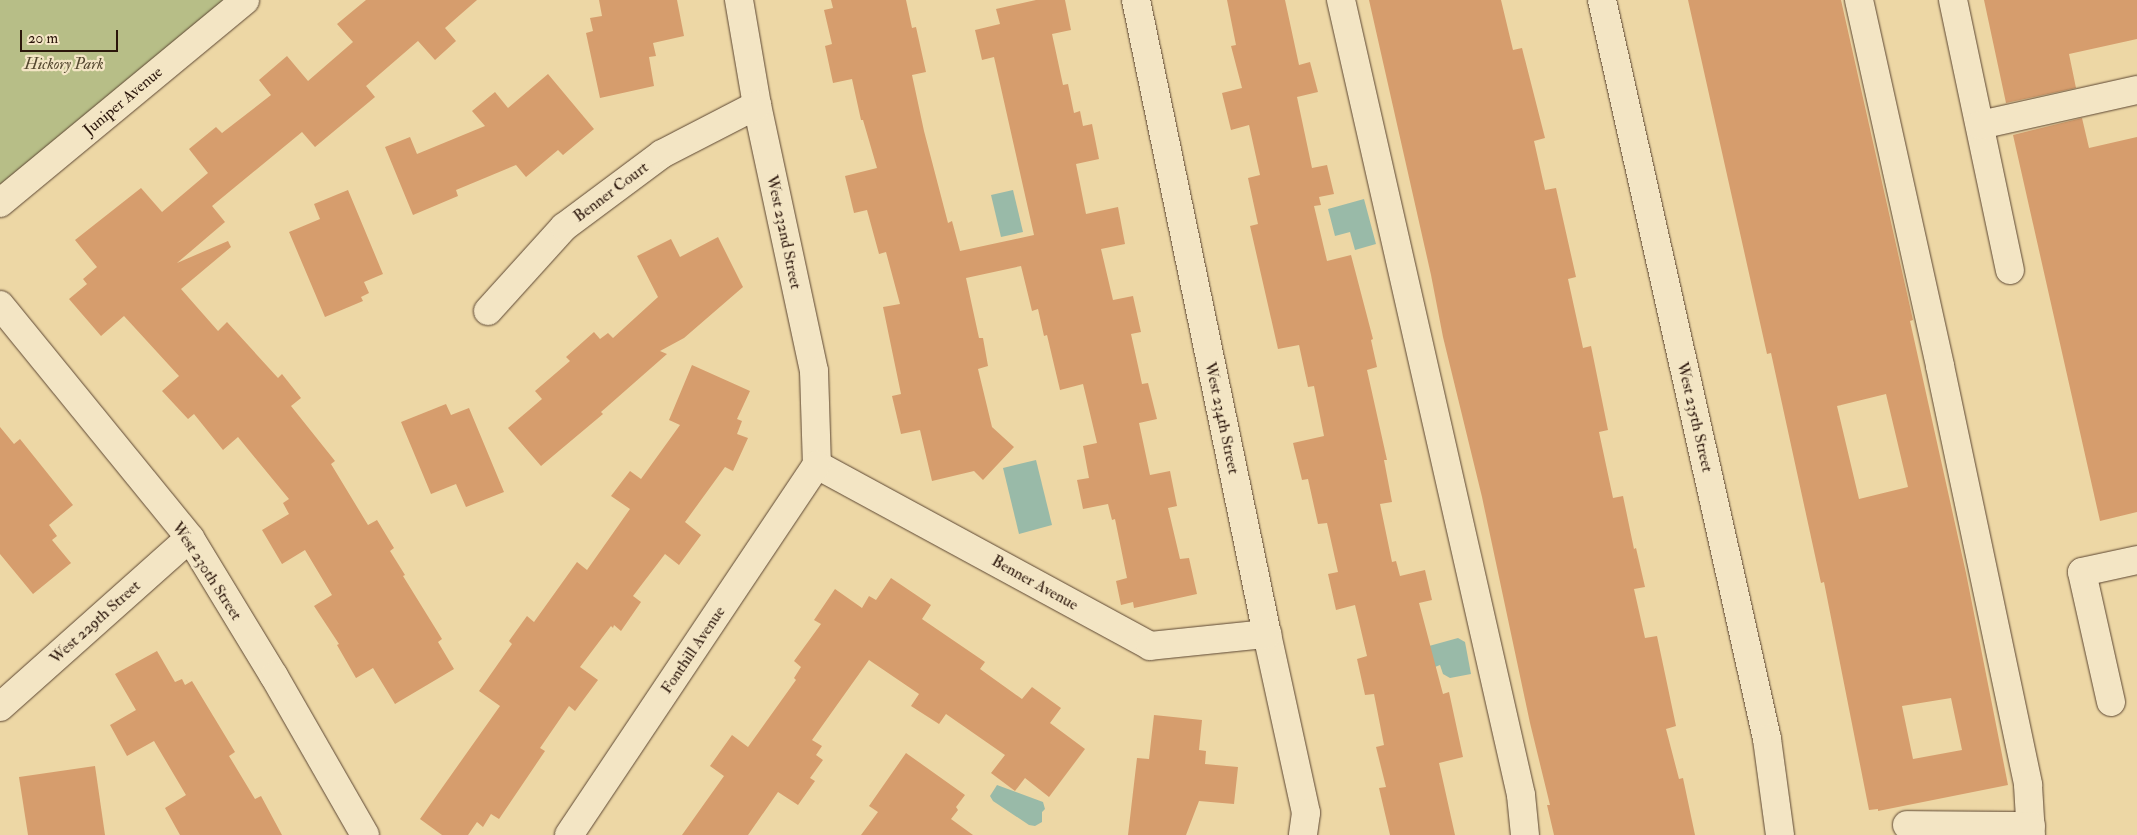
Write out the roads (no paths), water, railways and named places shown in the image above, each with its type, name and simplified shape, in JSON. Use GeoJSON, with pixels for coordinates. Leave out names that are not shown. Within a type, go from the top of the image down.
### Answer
{"type":"FeatureCollection","features":[{"type":"Feature","properties":{"kind":"street","name":"Juniper Avenue"},"geometry":{"type":"LineString","coordinates":[[0,203],[246,0]]}},
{"type":"Feature","properties":{"kind":"street","name":"West 232nd Street"},"geometry":{"type":"LineString","coordinates":[[739,0],[757,105],[814,371],[817,465]]}},
{"type":"Feature","properties":{"kind":"street","name":"West 234th Street"},"geometry":{"type":"LineString","coordinates":[[1136,0],[1267,634],[1306,813],[1303,835]]}},
{"type":"Feature","properties":{"kind":"street"},"geometry":{"type":"LineString","coordinates":[[1341,0],[1521,795],[1525,835]]}},
{"type":"Feature","properties":{"kind":"street","name":"West 235th Street"},"geometry":{"type":"LineString","coordinates":[[1602,0],[1767,739],[1780,835]]}},
{"type":"Feature","properties":{"kind":"street"},"geometry":{"type":"LineString","coordinates":[[1859,0],[1940,366],[2024,766],[2031,830],[1907,825]]}},
{"type":"Feature","properties":{"kind":"street"},"geometry":{"type":"LineString","coordinates":[[1953,0],[2010,270]]}},
{"type":"Feature","properties":{"kind":"street"},"geometry":{"type":"LineString","coordinates":[[1980,126],[2137,90]]}},
{"type":"Feature","properties":{"kind":"street","name":"Benner Court"},"geometry":{"type":"LineString","coordinates":[[488,311],[564,227],[662,154],[757,105]]}},
{"type":"Feature","properties":{"kind":"street","name":"West 230th Street"},"geometry":{"type":"LineString","coordinates":[[0,305],[190,538],[274,676],[365,835]]}},
{"type":"Feature","properties":{"kind":"street","name":"Benner Avenue"},"geometry":{"type":"LineString","coordinates":[[817,465],[1150,646],[1267,634]]}},
{"type":"Feature","properties":{"kind":"street","name":"Fonthill Avenue"},"geometry":{"type":"LineString","coordinates":[[569,835],[817,465]]}},
{"type":"Feature","properties":{"kind":"street","name":"West 229th Street"},"geometry":{"type":"LineString","coordinates":[[0,706],[190,538]]}},
{"type":"Feature","properties":{"kind":"street"},"geometry":{"type":"LineString","coordinates":[[2111,702],[2082,572],[2137,560]]}},
{"type":"Feature","properties":{"kind":"park label","name":"Hickory Park"},"geometry":{"type":"Point","coordinates":[64,64]}}]}
